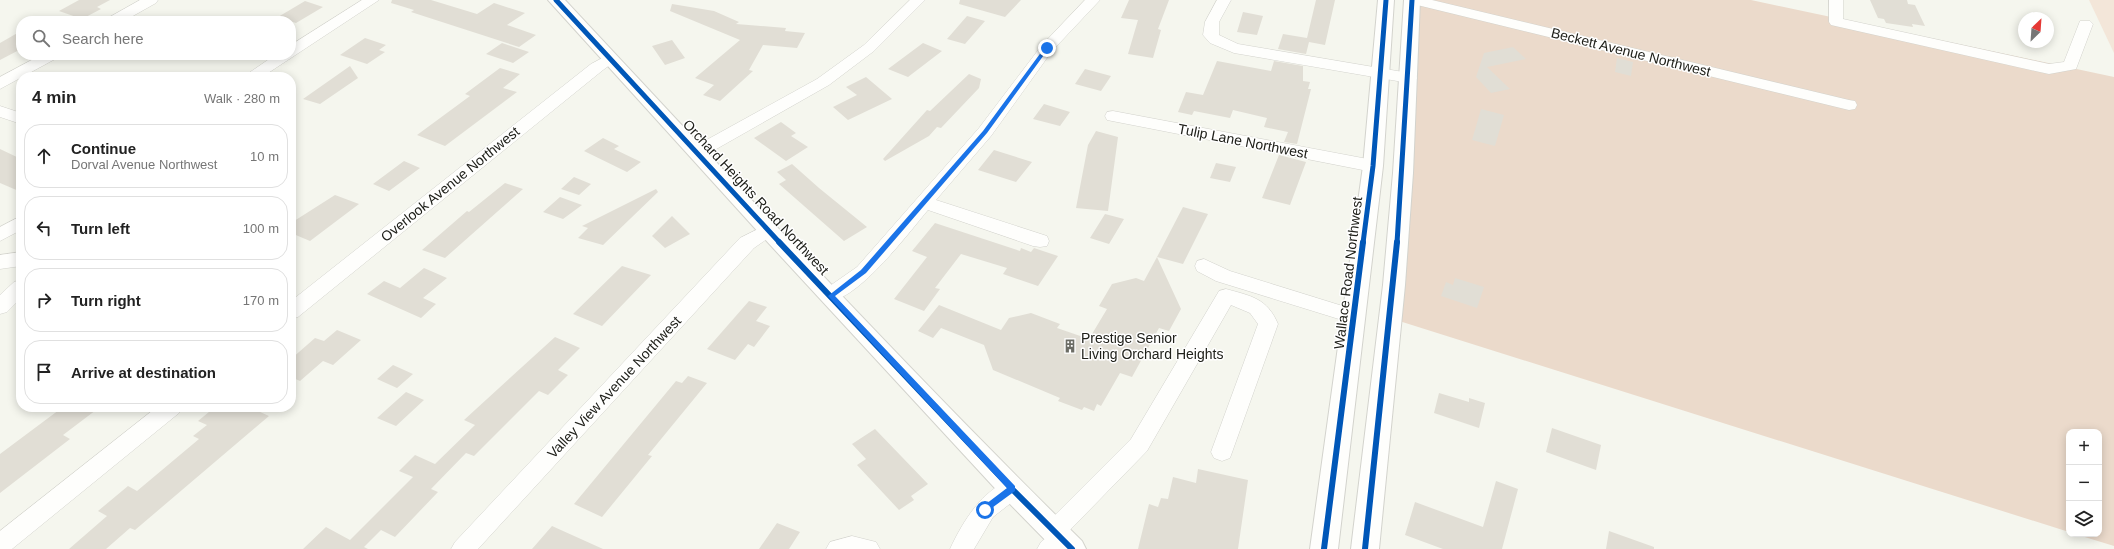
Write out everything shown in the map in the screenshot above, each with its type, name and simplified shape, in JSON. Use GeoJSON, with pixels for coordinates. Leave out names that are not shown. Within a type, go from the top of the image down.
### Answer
{"type":"FeatureCollection","features":[{"type":"Feature","properties":{"kind":"main road","name":"Orchard Heights Road Northwest"},"geometry":{"type":"LineString","coordinates":[[556,0],[698,152],[768,230],[1012,489],[1059,542]]}},
{"type":"Feature","properties":{"kind":"main road","name":"Wallace Road Northwest"},"geometry":{"type":"LineString","coordinates":[[1324,549],[1355,317],[1373,166],[1386,0]]}},
{"type":"Feature","properties":{"kind":"main road"},"geometry":{"type":"LineString","coordinates":[[1365,549],[1394,284],[1409,78],[1413,0]]}},
{"type":"Feature","properties":{"kind":"street"},"geometry":{"type":"LineString","coordinates":[[122,16],[151,0]]}},
{"type":"Feature","properties":{"kind":"street"},"geometry":{"type":"LineString","coordinates":[[296,49],[372,0]]}},
{"type":"Feature","properties":{"kind":"street"},"geometry":{"type":"LineString","coordinates":[[698,152],[823,82],[869,48],[918,0]]}},
{"type":"Feature","properties":{"kind":"street"},"geometry":{"type":"LineString","coordinates":[[831,296],[864,272],[985,132],[1047,48],[1093,0]]}},
{"type":"Feature","properties":{"kind":"street"},"geometry":{"type":"LineString","coordinates":[[1224,0],[1210,28],[1211,35],[1223,44],[1280,57],[1409,78]]}},
{"type":"Feature","properties":{"kind":"street","name":"Beckett Avenue Northwest"},"geometry":{"type":"LineString","coordinates":[[1413,0],[1849,105]]}},
{"type":"Feature","properties":{"kind":"street"},"geometry":{"type":"LineString","coordinates":[[1836,0],[1836,22],[2049,69],[2070,66],[2085,24]]}},
{"type":"Feature","properties":{"kind":"street","name":"Overlook Avenue Northwest"},"geometry":{"type":"LineString","coordinates":[[296,308],[597,67],[610,59]]}},
{"type":"Feature","properties":{"kind":"street"},"geometry":{"type":"LineString","coordinates":[[22,72],[43,60]]}},
{"type":"Feature","properties":{"kind":"street"},"geometry":{"type":"LineString","coordinates":[[259,72],[278,60]]}},
{"type":"Feature","properties":{"kind":"street"},"geometry":{"type":"LineString","coordinates":[[0,84],[16,75]]}},
{"type":"Feature","properties":{"kind":"street"},"geometry":{"type":"LineString","coordinates":[[0,111],[16,117]]}},
{"type":"Feature","properties":{"kind":"street","name":"Tulip Lane Northwest"},"geometry":{"type":"LineString","coordinates":[[1113,116],[1373,166]]}},
{"type":"Feature","properties":{"kind":"street"},"geometry":{"type":"LineString","coordinates":[[924,202],[1040,241]]}},
{"type":"Feature","properties":{"kind":"street"},"geometry":{"type":"LineString","coordinates":[[0,235],[16,225]]}},
{"type":"Feature","properties":{"kind":"street","name":"Valley View Avenue Northwest"},"geometry":{"type":"LineString","coordinates":[[463,549],[747,243],[768,230]]}},
{"type":"Feature","properties":{"kind":"street"},"geometry":{"type":"LineString","coordinates":[[0,262],[16,260]]}},
{"type":"Feature","properties":{"kind":"street"},"geometry":{"type":"LineString","coordinates":[[1204,266],[1223,276],[1355,317]]}},
{"type":"Feature","properties":{"kind":"street"},"geometry":{"type":"LineString","coordinates":[[0,307],[16,292]]}},
{"type":"Feature","properties":{"kind":"street"},"geometry":{"type":"LineString","coordinates":[[1059,542],[1139,445],[1226,296],[1255,306],[1265,315],[1268,324],[1222,452]]}},
{"type":"Feature","properties":{"kind":"street"},"geometry":{"type":"LineString","coordinates":[[0,546],[166,412]]}},
{"type":"Feature","properties":{"kind":"street"},"geometry":{"type":"LineString","coordinates":[[962,549],[985,510],[1012,489]]}},
{"type":"Feature","properties":{"kind":"street"},"geometry":{"type":"LineString","coordinates":[[838,549],[852,546],[868,549]]}},
{"type":"Feature","properties":{"kind":"shaded area"},"geometry":{"type":"Polygon","coordinates":[[[1411,0],[1751,0],[2114,77],[2114,546],[2085,537],[2102,537],[2102,429],[2066,429],[2066,531],[1396,320],[1411,0]]]}},
{"type":"Feature","properties":{"kind":"shaded area"},"geometry":{"type":"Polygon","coordinates":[[[2089,0],[2114,0],[2114,53],[2089,0]]]}},
{"type":"Feature","properties":{"kind":"building"},"geometry":{"type":"Polygon","coordinates":[[[79,0],[110,0],[97,7],[101,9],[88,16],[73,16],[59,11],[79,0]]]}},
{"type":"Feature","properties":{"kind":"building"},"geometry":{"type":"Polygon","coordinates":[[[392,0],[431,0],[477,14],[494,3],[525,13],[507,25],[536,35],[519,47],[411,12],[414,10],[391,3],[392,0]]]}},
{"type":"Feature","properties":{"kind":"building"},"geometry":{"type":"Polygon","coordinates":[[[960,0],[1021,0],[1005,17],[959,4],[960,0]]]}},
{"type":"Feature","properties":{"kind":"building"},"geometry":{"type":"Polygon","coordinates":[[[1129,0],[1169,0],[1158,29],[1161,30],[1153,58],[1128,54],[1138,20],[1121,18],[1129,0]]]}},
{"type":"Feature","properties":{"kind":"building"},"geometry":{"type":"Polygon","coordinates":[[[1316,0],[1335,0],[1325,45],[1309,42],[1306,54],[1278,49],[1283,34],[1307,38],[1316,0]]]}},
{"type":"Feature","properties":{"kind":"building"},"geometry":{"type":"Polygon","coordinates":[[[1870,0],[1907,0],[1908,4],[1915,5],[1925,26],[1912,24],[1913,27],[1886,23],[1884,19],[1878,18],[1870,0]]]}},
{"type":"Feature","properties":{"kind":"building"},"geometry":{"type":"Polygon","coordinates":[[[305,1],[323,7],[296,23],[296,16],[280,16],[305,1]]]}},
{"type":"Feature","properties":{"kind":"building"},"geometry":{"type":"Polygon","coordinates":[[[672,4],[714,11],[739,22],[736,24],[786,28],[785,31],[805,33],[797,48],[763,45],[749,70],[753,71],[720,101],[703,95],[714,85],[695,78],[740,40],[670,11],[672,4]]]}},
{"type":"Feature","properties":{"kind":"building"},"geometry":{"type":"Polygon","coordinates":[[[1243,12],[1263,16],[1257,35],[1237,32],[1243,12]]]}},
{"type":"Feature","properties":{"kind":"building"},"geometry":{"type":"Polygon","coordinates":[[[967,16],[985,21],[965,44],[947,39],[967,16]]]}},
{"type":"Feature","properties":{"kind":"building"},"geometry":{"type":"Polygon","coordinates":[[[16,34],[16,52],[0,60],[0,43],[16,34]]]}},
{"type":"Feature","properties":{"kind":"building"},"geometry":{"type":"Polygon","coordinates":[[[365,38],[386,45],[379,50],[385,52],[367,64],[340,55],[365,38]]]}},
{"type":"Feature","properties":{"kind":"building"},"geometry":{"type":"Polygon","coordinates":[[[672,40],[685,58],[665,65],[652,46],[672,40]]]}},
{"type":"Feature","properties":{"kind":"building"},"geometry":{"type":"Polygon","coordinates":[[[502,43],[529,52],[513,63],[486,54],[502,43]]]}},
{"type":"Feature","properties":{"kind":"building"},"geometry":{"type":"Polygon","coordinates":[[[923,43],[942,51],[908,77],[888,69],[923,43]]]}},
{"type":"Feature","properties":{"kind":"building"},"geometry":{"type":"Polygon","coordinates":[[[1513,47],[1526,59],[1487,67],[1510,89],[1491,93],[1476,77],[1484,53],[1513,47]]]}},
{"type":"Feature","properties":{"kind":"building"},"geometry":{"type":"Polygon","coordinates":[[[1617,58],[1633,62],[1631,76],[1615,72],[1617,58]]]}},
{"type":"Feature","properties":{"kind":"building"},"geometry":{"type":"Polygon","coordinates":[[[1217,61],[1271,71],[1274,61],[1303,66],[1303,81],[1310,82],[1308,89],[1311,89],[1297,144],[1284,142],[1288,132],[1264,127],[1267,118],[1233,110],[1230,118],[1194,111],[1192,115],[1178,112],[1186,92],[1203,95],[1217,61]]]}},
{"type":"Feature","properties":{"kind":"building"},"geometry":{"type":"Polygon","coordinates":[[[350,66],[358,78],[320,104],[303,99],[350,66]]]}},
{"type":"Feature","properties":{"kind":"building"},"geometry":{"type":"Polygon","coordinates":[[[500,68],[520,74],[503,88],[517,92],[445,146],[417,135],[470,96],[465,94],[500,68]]]}},
{"type":"Feature","properties":{"kind":"building"},"geometry":{"type":"Polygon","coordinates":[[[1085,69],[1111,76],[1101,91],[1075,84],[1085,69]]]}},
{"type":"Feature","properties":{"kind":"building"},"geometry":{"type":"Polygon","coordinates":[[[969,74],[981,79],[979,88],[941,128],[937,127],[929,136],[885,161],[883,159],[927,110],[930,111],[969,74]]]}},
{"type":"Feature","properties":{"kind":"building"},"geometry":{"type":"Polygon","coordinates":[[[866,77],[892,99],[848,120],[833,107],[857,95],[846,87],[866,77]]]}},
{"type":"Feature","properties":{"kind":"building"},"geometry":{"type":"Polygon","coordinates":[[[1044,104],[1070,112],[1060,126],[1033,119],[1044,104]]]}},
{"type":"Feature","properties":{"kind":"building"},"geometry":{"type":"Polygon","coordinates":[[[1481,109],[1504,115],[1495,146],[1472,140],[1481,109]]]}},
{"type":"Feature","properties":{"kind":"building"},"geometry":{"type":"Polygon","coordinates":[[[781,122],[796,133],[791,136],[808,147],[786,161],[754,138],[781,122]]]}},
{"type":"Feature","properties":{"kind":"building"},"geometry":{"type":"Polygon","coordinates":[[[1096,131],[1118,137],[1108,211],[1076,208],[1088,145],[1096,131]]]}},
{"type":"Feature","properties":{"kind":"building"},"geometry":{"type":"Polygon","coordinates":[[[603,138],[619,146],[614,149],[641,162],[627,172],[584,151],[603,138]]]}},
{"type":"Feature","properties":{"kind":"building"},"geometry":{"type":"Polygon","coordinates":[[[0,149],[16,157],[16,190],[0,183],[0,149]]]}},
{"type":"Feature","properties":{"kind":"building"},"geometry":{"type":"Polygon","coordinates":[[[994,150],[1032,162],[1016,182],[978,170],[994,150]]]}},
{"type":"Feature","properties":{"kind":"building"},"geometry":{"type":"Polygon","coordinates":[[[1279,155],[1306,162],[1290,205],[1262,198],[1279,155]]]}},
{"type":"Feature","properties":{"kind":"building"},"geometry":{"type":"Polygon","coordinates":[[[404,161],[420,168],[389,191],[373,184],[404,161]]]}},
{"type":"Feature","properties":{"kind":"building"},"geometry":{"type":"Polygon","coordinates":[[[1216,163],[1236,167],[1230,182],[1210,178],[1216,163]]]}},
{"type":"Feature","properties":{"kind":"building"},"geometry":{"type":"Polygon","coordinates":[[[792,164],[867,227],[844,241],[779,184],[786,180],[777,172],[792,164]]]}},
{"type":"Feature","properties":{"kind":"building"},"geometry":{"type":"Polygon","coordinates":[[[574,177],[591,184],[579,195],[561,189],[574,177]]]}},
{"type":"Feature","properties":{"kind":"building"},"geometry":{"type":"Polygon","coordinates":[[[505,183],[523,189],[445,258],[422,250],[467,211],[469,212],[505,183]]]}},
{"type":"Feature","properties":{"kind":"building"},"geometry":{"type":"Polygon","coordinates":[[[656,189],[658,192],[603,245],[578,238],[588,228],[582,226],[656,189]]]}},
{"type":"Feature","properties":{"kind":"building"},"geometry":{"type":"Polygon","coordinates":[[[335,195],[359,204],[310,241],[296,235],[296,220],[335,195]]]}},
{"type":"Feature","properties":{"kind":"building"},"geometry":{"type":"Polygon","coordinates":[[[560,197],[582,205],[563,219],[543,212],[560,197]]]}},
{"type":"Feature","properties":{"kind":"building"},"geometry":{"type":"Polygon","coordinates":[[[1183,207],[1208,214],[1183,264],[1157,257],[1183,207]]]}},
{"type":"Feature","properties":{"kind":"building"},"geometry":{"type":"Polygon","coordinates":[[[1105,214],[1124,219],[1109,244],[1090,238],[1105,214]]]}},
{"type":"Feature","properties":{"kind":"building"},"geometry":{"type":"Polygon","coordinates":[[[672,216],[690,234],[665,248],[652,236],[672,216]]]}},
{"type":"Feature","properties":{"kind":"building"},"geometry":{"type":"Polygon","coordinates":[[[935,223],[1020,251],[1021,248],[1031,252],[1034,248],[1058,256],[1038,286],[1003,274],[1007,268],[961,254],[935,288],[940,289],[924,311],[894,299],[927,257],[912,251],[935,223]]]}},
{"type":"Feature","properties":{"kind":"building","name":"Prestige Senior Living Orchard Heights"},"geometry":{"type":"Polygon","coordinates":[[[1157,257],[1181,309],[1169,331],[1159,328],[1132,377],[1120,373],[1101,406],[1097,404],[1094,411],[1084,407],[1082,410],[1058,401],[1060,398],[993,370],[984,345],[941,328],[933,338],[918,331],[939,305],[1001,330],[1009,318],[1031,313],[1060,324],[1057,328],[1089,339],[1107,309],[1099,306],[1112,284],[1136,278],[1144,281],[1157,257]]]}},
{"type":"Feature","properties":{"kind":"building"},"geometry":{"type":"Polygon","coordinates":[[[622,266],[651,275],[602,326],[573,314],[622,266]]]}},
{"type":"Feature","properties":{"kind":"building"},"geometry":{"type":"Polygon","coordinates":[[[424,268],[447,278],[423,298],[436,304],[421,318],[367,294],[384,281],[400,288],[424,268]]]}},
{"type":"Feature","properties":{"kind":"building"},"geometry":{"type":"Polygon","coordinates":[[[1455,278],[1484,287],[1477,308],[1441,296],[1446,282],[1453,285],[1455,278]]]}},
{"type":"Feature","properties":{"kind":"building"},"geometry":{"type":"Polygon","coordinates":[[[749,301],[767,307],[756,321],[770,326],[754,347],[748,344],[735,360],[707,349],[749,301]]]}},
{"type":"Feature","properties":{"kind":"building"},"geometry":{"type":"Polygon","coordinates":[[[337,330],[361,340],[333,365],[323,361],[300,381],[296,379],[296,355],[315,338],[324,341],[337,330]]]}},
{"type":"Feature","properties":{"kind":"building"},"geometry":{"type":"Polygon","coordinates":[[[555,337],[580,348],[558,370],[568,375],[548,395],[539,391],[474,456],[466,453],[431,489],[438,492],[395,537],[381,530],[364,547],[368,549],[303,549],[326,527],[350,540],[413,477],[399,471],[415,455],[435,464],[475,425],[464,420],[555,337]]]}},
{"type":"Feature","properties":{"kind":"building"},"geometry":{"type":"Polygon","coordinates":[[[393,365],[413,374],[397,388],[377,379],[393,365]]]}},
{"type":"Feature","properties":{"kind":"building"},"geometry":{"type":"Polygon","coordinates":[[[688,376],[707,383],[648,455],[652,456],[602,517],[574,504],[676,381],[682,383],[688,376]]]}},
{"type":"Feature","properties":{"kind":"building"},"geometry":{"type":"Polygon","coordinates":[[[406,392],[424,400],[396,426],[377,418],[406,392]]]}},
{"type":"Feature","properties":{"kind":"building"},"geometry":{"type":"Polygon","coordinates":[[[1439,393],[1469,402],[1469,398],[1485,403],[1479,428],[1434,413],[1439,393]]]}},
{"type":"Feature","properties":{"kind":"building"},"geometry":{"type":"Polygon","coordinates":[[[56,412],[93,412],[63,435],[70,439],[0,493],[0,454],[56,412]]]}},
{"type":"Feature","properties":{"kind":"building"},"geometry":{"type":"Polygon","coordinates":[[[209,412],[260,412],[269,416],[135,530],[130,528],[106,549],[69,549],[107,516],[98,511],[128,486],[137,491],[199,439],[193,436],[207,425],[198,421],[209,412]]]}},
{"type":"Feature","properties":{"kind":"building"},"geometry":{"type":"Polygon","coordinates":[[[1552,428],[1601,445],[1596,470],[1546,452],[1552,428]]]}},
{"type":"Feature","properties":{"kind":"building"},"geometry":{"type":"Polygon","coordinates":[[[875,429],[928,484],[911,496],[914,500],[899,510],[857,465],[866,459],[852,444],[875,429]]]}},
{"type":"Feature","properties":{"kind":"building"},"geometry":{"type":"Polygon","coordinates":[[[1198,469],[1248,480],[1238,549],[1138,549],[1149,504],[1158,507],[1161,498],[1168,499],[1173,477],[1196,483],[1198,469]]]}},
{"type":"Feature","properties":{"kind":"building"},"geometry":{"type":"Polygon","coordinates":[[[1496,481],[1518,489],[1502,549],[1443,549],[1405,535],[1415,502],[1483,527],[1496,481]]]}},
{"type":"Feature","properties":{"kind":"building"},"geometry":{"type":"Polygon","coordinates":[[[777,523],[800,532],[789,549],[759,549],[777,523]]]}},
{"type":"Feature","properties":{"kind":"building"},"geometry":{"type":"Polygon","coordinates":[[[552,526],[603,549],[532,549],[552,526]]]}},
{"type":"Feature","properties":{"kind":"building"},"geometry":{"type":"Polygon","coordinates":[[[1609,531],[1654,547],[1654,549],[1606,549],[1609,531]]]}},
{"type":"Feature","properties":{"kind":"cycle path"},"geometry":{"type":"LineString","coordinates":[[556,0],[768,230],[1012,489],[1072,549]]}},
{"type":"Feature","properties":{"kind":"cycle path"},"geometry":{"type":"LineString","coordinates":[[1324,549],[1373,166],[1386,0]]}},
{"type":"Feature","properties":{"kind":"cycle path"},"geometry":{"type":"LineString","coordinates":[[1365,549],[1394,285],[1403,173],[1412,0]]}},
{"type":"Feature","properties":{"kind":"place","name":"Prestige Senior Living Orchard Heights"},"geometry":{"type":"Point","coordinates":[1070,346]}},
{"type":"Feature","properties":{"kind":"route"},"geometry":{"type":"LineString","coordinates":[[985,510],[1012,489],[831,296],[864,272],[985,132],[1047,48]]}}]}
